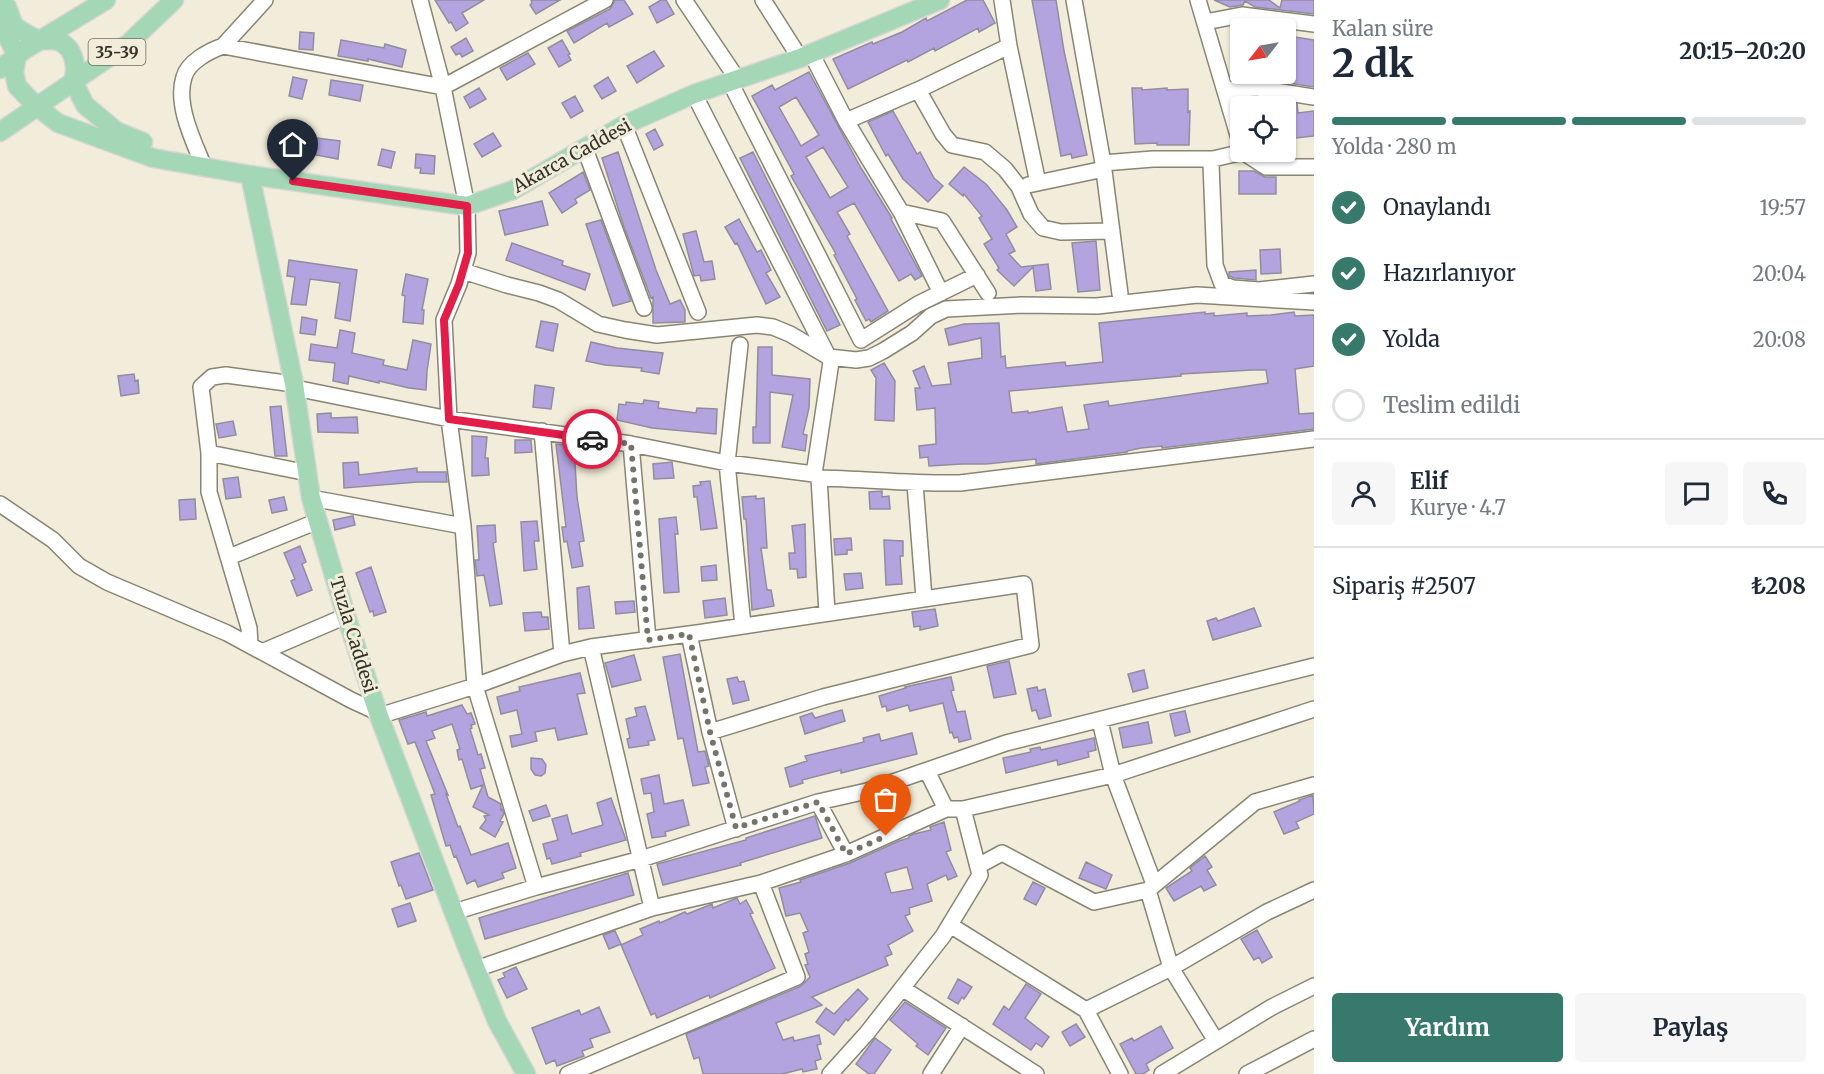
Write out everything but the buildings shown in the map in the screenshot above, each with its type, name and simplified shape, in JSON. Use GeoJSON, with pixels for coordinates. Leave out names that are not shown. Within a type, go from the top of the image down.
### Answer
{"type":"FeatureCollection","features":[{"type":"Feature","properties":{"kind":"main road"},"geometry":{"type":"LineString","coordinates":[[2,0],[14,26],[40,40],[50,39],[68,48],[75,64],[76,73],[72,81],[86,105],[116,131],[171,153],[196,166]]}},
{"type":"Feature","properties":{"kind":"main road"},"geometry":{"type":"LineString","coordinates":[[2,0],[4,30],[17,56],[14,72],[17,86],[36,106]]}},
{"type":"Feature","properties":{"kind":"main road","name":"35-39"},"geometry":{"type":"LineString","coordinates":[[0,69],[40,40],[106,0]]}},
{"type":"Feature","properties":{"kind":"main road","name":"35-39"},"geometry":{"type":"LineString","coordinates":[[0,132],[128,44],[174,0]]}},
{"type":"Feature","properties":{"kind":"main road","name":"Akarca Caddesi"},"geometry":{"type":"LineString","coordinates":[[36,106],[58,123],[153,158],[250,175],[467,206],[513,190],[624,125],[694,94],[805,56],[940,0]]}},
{"type":"Feature","properties":{"kind":"main road","name":"Tuzla Caddesi"},"geometry":{"type":"LineString","coordinates":[[250,175],[295,386],[311,498],[346,616],[378,714],[496,1021],[526,1074]]}},
{"type":"Feature","properties":{"kind":"street"},"geometry":{"type":"LineString","coordinates":[[196,166],[182,88],[183,78],[194,63],[223,46],[265,0]]}},
{"type":"Feature","properties":{"kind":"street"},"geometry":{"type":"LineString","coordinates":[[420,0],[443,87],[467,206],[468,253],[444,320],[449,419],[463,526],[476,686],[536,887]]}},
{"type":"Feature","properties":{"kind":"street"},"geometry":{"type":"LineString","coordinates":[[223,46],[443,87],[604,0]]}},
{"type":"Feature","properties":{"kind":"street"},"geometry":{"type":"LineString","coordinates":[[684,0],[734,81],[861,340],[918,304],[977,275]]}},
{"type":"Feature","properties":{"kind":"street"},"geometry":{"type":"LineString","coordinates":[[764,0],[805,56],[901,212],[941,293]]}},
{"type":"Feature","properties":{"kind":"street"},"geometry":{"type":"LineString","coordinates":[[1002,0],[1009,46],[1038,183]]}},
{"type":"Feature","properties":{"kind":"street"},"geometry":{"type":"LineString","coordinates":[[1074,0],[1103,166],[1120,294]]}},
{"type":"Feature","properties":{"kind":"street"},"geometry":{"type":"LineString","coordinates":[[1198,0],[1230,107]]}},
{"type":"Feature","properties":{"kind":"street"},"geometry":{"type":"LineString","coordinates":[[1205,22],[1242,15],[1314,24]]}},
{"type":"Feature","properties":{"kind":"street"},"geometry":{"type":"LineString","coordinates":[[846,121],[918,90],[1009,46]]}},
{"type":"Feature","properties":{"kind":"street"},"geometry":{"type":"LineString","coordinates":[[1225,90],[1257,88],[1314,97]]}},
{"type":"Feature","properties":{"kind":"street"},"geometry":{"type":"LineString","coordinates":[[918,90],[943,134],[952,145],[985,152],[1005,169],[1019,187],[1030,214],[1043,228],[1061,232],[1112,231]]}},
{"type":"Feature","properties":{"kind":"street"},"geometry":{"type":"LineString","coordinates":[[694,94],[830,357],[817,476],[826,613]]}},
{"type":"Feature","properties":{"kind":"street"},"geometry":{"type":"LineString","coordinates":[[624,125],[698,312]]}},
{"type":"Feature","properties":{"kind":"street"},"geometry":{"type":"LineString","coordinates":[[585,149],[644,308]]}},
{"type":"Feature","properties":{"kind":"street"},"geometry":{"type":"LineString","coordinates":[[1019,187],[1103,166],[1153,159],[1213,159],[1230,155]]}},
{"type":"Feature","properties":{"kind":"street"},"geometry":{"type":"LineString","coordinates":[[1213,159],[1211,164],[1215,265],[1222,284],[1233,288],[1259,290],[1314,284]]}},
{"type":"Feature","properties":{"kind":"street"},"geometry":{"type":"LineString","coordinates":[[1258,162],[1266,167],[1314,167]]}},
{"type":"Feature","properties":{"kind":"street"},"geometry":{"type":"LineString","coordinates":[[901,212],[942,221],[988,293]]}},
{"type":"Feature","properties":{"kind":"street"},"geometry":{"type":"LineString","coordinates":[[463,271],[558,300],[598,324],[657,335],[757,325],[773,327],[830,357],[856,360],[869,358],[912,333],[932,316],[946,309],[1021,305],[1097,306],[1197,296],[1314,302]]}},
{"type":"Feature","properties":{"kind":"street"},"geometry":{"type":"LineString","coordinates":[[740,345],[728,463],[742,626]]}},
{"type":"Feature","properties":{"kind":"street"},"geometry":{"type":"LineString","coordinates":[[256,649],[209,492],[209,453],[201,387],[212,377],[226,375],[295,386],[449,419],[631,444],[728,463],[817,476],[915,484],[960,483],[1314,440]]}},
{"type":"Feature","properties":{"kind":"street"},"geometry":{"type":"LineString","coordinates":[[542,431],[562,654]]}},
{"type":"Feature","properties":{"kind":"street"},"geometry":{"type":"LineString","coordinates":[[631,444],[648,640]]}},
{"type":"Feature","properties":{"kind":"street"},"geometry":{"type":"LineString","coordinates":[[209,453],[308,473]]}},
{"type":"Feature","properties":{"kind":"street"},"geometry":{"type":"LineString","coordinates":[[915,484],[924,598]]}},
{"type":"Feature","properties":{"kind":"street"},"geometry":{"type":"LineString","coordinates":[[311,498],[463,526]]}},
{"type":"Feature","properties":{"kind":"street"},"geometry":{"type":"LineString","coordinates":[[0,504],[53,540],[79,566],[107,582],[227,633],[378,714],[476,686],[562,654],[591,647],[1024,584],[1031,645],[823,697],[710,732]]}},
{"type":"Feature","properties":{"kind":"street"},"geometry":{"type":"LineString","coordinates":[[229,557],[318,521]]}},
{"type":"Feature","properties":{"kind":"street"},"geometry":{"type":"LineString","coordinates":[[256,649],[346,616]]}},
{"type":"Feature","properties":{"kind":"street"},"geometry":{"type":"LineString","coordinates":[[689,634],[710,732],[736,828]]}},
{"type":"Feature","properties":{"kind":"street"},"geometry":{"type":"LineString","coordinates":[[591,647],[652,908]]}},
{"type":"Feature","properties":{"kind":"street"},"geometry":{"type":"LineString","coordinates":[[454,912],[640,859],[818,802],[867,790],[1006,743],[1314,666]]}},
{"type":"Feature","properties":{"kind":"street"},"geometry":{"type":"LineString","coordinates":[[476,969],[652,908],[761,883],[846,854],[946,809],[963,809],[1113,775],[1314,709]]}},
{"type":"Feature","properties":{"kind":"street"},"geometry":{"type":"LineString","coordinates":[[1100,721],[1113,775],[1151,887],[1171,968],[1216,1041]]}},
{"type":"Feature","properties":{"kind":"street"},"geometry":{"type":"LineString","coordinates":[[927,771],[946,809]]}},
{"type":"Feature","properties":{"kind":"street"},"geometry":{"type":"LineString","coordinates":[[978,866],[1002,853],[1094,902],[1151,887],[1256,802],[1314,785]]}},
{"type":"Feature","properties":{"kind":"street"},"geometry":{"type":"LineString","coordinates":[[818,802],[846,854]]}},
{"type":"Feature","properties":{"kind":"street"},"geometry":{"type":"LineString","coordinates":[[830,1074],[867,1033],[950,925],[980,875],[963,809]]}},
{"type":"Feature","properties":{"kind":"street"},"geometry":{"type":"LineString","coordinates":[[568,1074],[797,977],[761,883]]}},
{"type":"Feature","properties":{"kind":"street"},"geometry":{"type":"LineString","coordinates":[[1086,1010],[1171,968],[1267,912],[1314,890]]}},
{"type":"Feature","properties":{"kind":"street"},"geometry":{"type":"LineString","coordinates":[[950,925],[1086,1010],[1118,1073]]}},
{"type":"Feature","properties":{"kind":"street"},"geometry":{"type":"LineString","coordinates":[[1162,1074],[1272,1007],[1314,986]]}},
{"type":"Feature","properties":{"kind":"street"},"geometry":{"type":"LineString","coordinates":[[902,988],[962,1026],[1014,1068],[1036,1074]]}},
{"type":"Feature","properties":{"kind":"street"},"geometry":{"type":"LineString","coordinates":[[931,1074],[962,1026]]}},
{"type":"Feature","properties":{"kind":"street"},"geometry":{"type":"LineString","coordinates":[[1247,1074],[1314,1039]]}},
{"type":"Feature","properties":{"kind":"way so far"},"geometry":{"type":"LineString","coordinates":[[592,439],[631,444],[648,640],[689,634],[710,732],[736,828],[818,802],[846,854],[886,836]]}},
{"type":"Feature","properties":{"kind":"route"},"geometry":{"type":"LineString","coordinates":[[293,181],[467,206],[468,253],[459,284],[444,320],[449,419],[592,439]]}}]}
